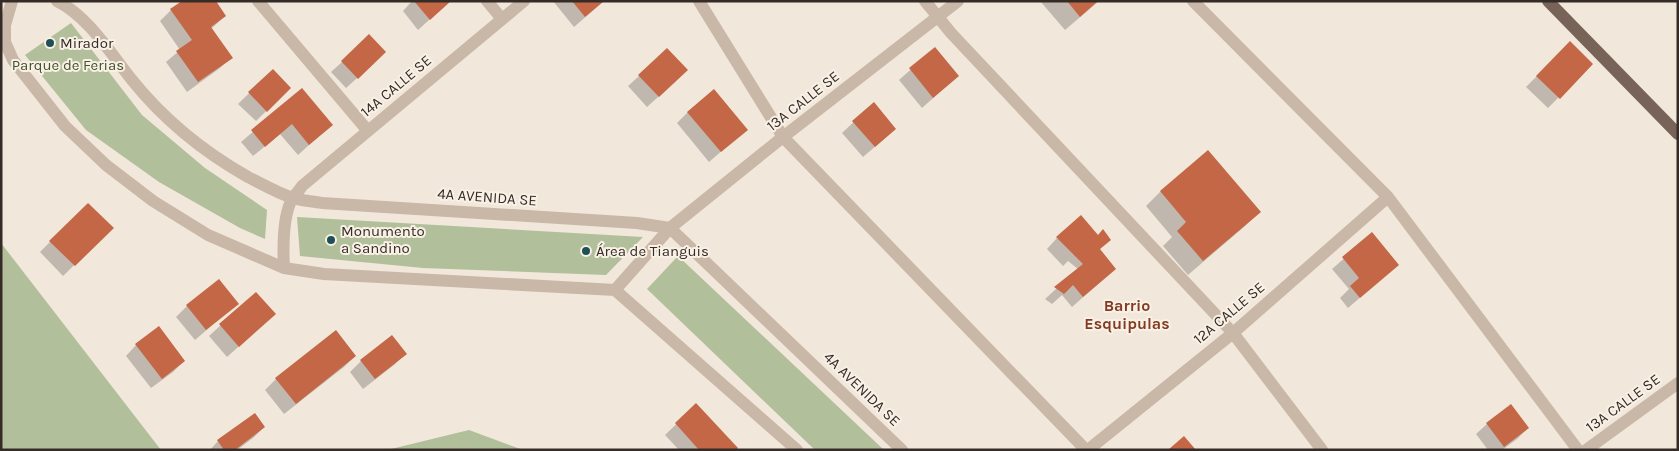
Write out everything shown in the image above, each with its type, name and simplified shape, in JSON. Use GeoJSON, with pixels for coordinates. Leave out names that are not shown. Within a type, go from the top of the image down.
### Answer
{"type":"FeatureCollection","features":[{"type":"Feature","properties":{"kind":"main road"},"geometry":{"type":"LineString","coordinates":[[1548,1],[1678,134]]}},
{"type":"Feature","properties":{"kind":"street"},"geometry":{"type":"LineString","coordinates":[[12,1],[5,26],[3,43],[13,60],[65,126],[106,165],[153,201],[208,235],[284,268],[324,274],[615,290],[797,450]]}},
{"type":"Feature","properties":{"kind":"street","name":"4A AVENIDA SE"},"geometry":{"type":"LineString","coordinates":[[57,1],[70,7],[83,19],[146,97],[176,128],[220,161],[264,186],[293,198],[322,203],[636,223],[670,228],[902,450]]}},
{"type":"Feature","properties":{"kind":"street"},"geometry":{"type":"LineString","coordinates":[[258,1],[368,131]]}},
{"type":"Feature","properties":{"kind":"street"},"geometry":{"type":"LineString","coordinates":[[487,1],[502,19]]}},
{"type":"Feature","properties":{"kind":"street","name":"14A CALLE SE"},"geometry":{"type":"LineString","coordinates":[[293,198],[302,186],[524,1]]}},
{"type":"Feature","properties":{"kind":"street"},"geometry":{"type":"LineString","coordinates":[[699,1],[783,137],[1087,450]]}},
{"type":"Feature","properties":{"kind":"street"},"geometry":{"type":"LineString","coordinates":[[925,1],[937,18],[1233,333],[1322,450]]}},
{"type":"Feature","properties":{"kind":"street","name":"13A CALLE SE"},"geometry":{"type":"LineString","coordinates":[[615,290],[670,228],[783,137],[958,1]]}},
{"type":"Feature","properties":{"kind":"street"},"geometry":{"type":"LineString","coordinates":[[1193,1],[1388,197],[1578,450]]}},
{"type":"Feature","properties":{"kind":"street","name":"12A CALLE SE"},"geometry":{"type":"LineString","coordinates":[[1087,450],[1233,333],[1388,197]]}},
{"type":"Feature","properties":{"kind":"street"},"geometry":{"type":"LineString","coordinates":[[284,268],[283,254],[287,217],[293,198]]}},
{"type":"Feature","properties":{"kind":"street","name":"13A CALLE SE"},"geometry":{"type":"LineString","coordinates":[[1586,450],[1678,383]]}},
{"type":"Feature","properties":{"kind":"green space","name":"Parque de Ferias"},"geometry":{"type":"Polygon","coordinates":[[[71,23],[142,115],[205,168],[267,210],[265,239],[240,228],[159,182],[86,130],[25,55],[71,23]]]}},
{"type":"Feature","properties":{"kind":"green space"},"geometry":{"type":"Polygon","coordinates":[[[297,217],[643,237],[606,275],[423,268],[300,256],[297,217]]]}},
{"type":"Feature","properties":{"kind":"green space"},"geometry":{"type":"Polygon","coordinates":[[[1,243],[161,450],[1,450],[1,243]]]}},
{"type":"Feature","properties":{"kind":"green space"},"geometry":{"type":"Polygon","coordinates":[[[678,256],[884,450],[815,450],[647,289],[678,256]]]}},
{"type":"Feature","properties":{"kind":"green space"},"geometry":{"type":"Polygon","coordinates":[[[469,430],[523,450],[387,450],[469,430]]]}},
{"type":"Feature","properties":{"kind":"building"},"geometry":{"type":"Polygon","coordinates":[[[182,1],[216,1],[226,16],[211,27],[233,58],[198,82],[176,51],[192,40],[170,9],[182,1]]]}},
{"type":"Feature","properties":{"kind":"building"},"geometry":{"type":"Polygon","coordinates":[[[414,1],[451,1],[430,20],[414,1]]]}},
{"type":"Feature","properties":{"kind":"building"},"geometry":{"type":"Polygon","coordinates":[[[572,1],[604,1],[585,17],[572,1]]]}},
{"type":"Feature","properties":{"kind":"building"},"geometry":{"type":"Polygon","coordinates":[[[1067,1],[1098,1],[1080,17],[1067,1]]]}},
{"type":"Feature","properties":{"kind":"building"},"geometry":{"type":"Polygon","coordinates":[[[369,34],[386,52],[358,79],[341,61],[369,34]]]}},
{"type":"Feature","properties":{"kind":"building"},"geometry":{"type":"Polygon","coordinates":[[[1570,41],[1593,64],[1560,99],[1536,76],[1570,41]]]}},
{"type":"Feature","properties":{"kind":"building"},"geometry":{"type":"Polygon","coordinates":[[[935,47],[959,76],[933,98],[909,68],[935,47]]]}},
{"type":"Feature","properties":{"kind":"building"},"geometry":{"type":"Polygon","coordinates":[[[667,48],[688,70],[659,97],[638,75],[667,48]]]}},
{"type":"Feature","properties":{"kind":"building"},"geometry":{"type":"Polygon","coordinates":[[[273,69],[291,88],[267,112],[248,92],[273,69]]]}},
{"type":"Feature","properties":{"kind":"building"},"geometry":{"type":"Polygon","coordinates":[[[302,88],[333,125],[309,145],[292,124],[265,147],[251,130],[302,88]]]}},
{"type":"Feature","properties":{"kind":"building"},"geometry":{"type":"Polygon","coordinates":[[[714,89],[748,130],[721,152],[687,112],[714,89]]]}},
{"type":"Feature","properties":{"kind":"building"},"geometry":{"type":"Polygon","coordinates":[[[874,102],[896,129],[875,147],[852,121],[874,102]]]}},
{"type":"Feature","properties":{"kind":"building"},"geometry":{"type":"Polygon","coordinates":[[[1208,150],[1261,212],[1203,261],[1177,231],[1186,222],[1160,191],[1208,150]]]}},
{"type":"Feature","properties":{"kind":"building"},"geometry":{"type":"Polygon","coordinates":[[[88,203],[114,228],[75,266],[49,241],[88,203]]]}},
{"type":"Feature","properties":{"kind":"building"},"geometry":{"type":"Polygon","coordinates":[[[1081,215],[1098,235],[1103,229],[1111,240],[1100,249],[1116,269],[1083,297],[1073,285],[1064,294],[1054,287],[1083,264],[1056,237],[1081,215]]]}},
{"type":"Feature","properties":{"kind":"building"},"geometry":{"type":"Polygon","coordinates":[[[1372,232],[1399,265],[1360,298],[1350,286],[1359,278],[1342,257],[1372,232]]]}},
{"type":"Feature","properties":{"kind":"building"},"geometry":{"type":"Polygon","coordinates":[[[219,279],[239,304],[206,330],[186,305],[219,279]]]}},
{"type":"Feature","properties":{"kind":"building"},"geometry":{"type":"Polygon","coordinates":[[[256,292],[276,314],[239,347],[219,324],[256,292]]]}},
{"type":"Feature","properties":{"kind":"building"},"geometry":{"type":"Polygon","coordinates":[[[159,326],[185,361],[162,379],[135,344],[159,326]]]}},
{"type":"Feature","properties":{"kind":"building"},"geometry":{"type":"Polygon","coordinates":[[[336,330],[356,356],[296,404],[275,378],[336,330]]]}},
{"type":"Feature","properties":{"kind":"building"},"geometry":{"type":"Polygon","coordinates":[[[392,335],[407,354],[375,379],[360,360],[392,335]]]}},
{"type":"Feature","properties":{"kind":"building"},"geometry":{"type":"Polygon","coordinates":[[[696,403],[738,448],[736,450],[699,450],[675,423],[696,403]]]}},
{"type":"Feature","properties":{"kind":"building"},"geometry":{"type":"Polygon","coordinates":[[[1511,404],[1529,428],[1504,447],[1486,423],[1511,404]]]}},
{"type":"Feature","properties":{"kind":"building"},"geometry":{"type":"Polygon","coordinates":[[[255,413],[265,427],[235,450],[224,450],[217,440],[255,413]]]}},
{"type":"Feature","properties":{"kind":"building"},"geometry":{"type":"Polygon","coordinates":[[[1184,436],[1196,450],[1168,450],[1184,436]]]}},
{"type":"Feature","properties":{"kind":"place","name":"Mirador"},"geometry":{"type":"Point","coordinates":[50,43]}},
{"type":"Feature","properties":{"kind":"place","name":"Monumento a Sandino"},"geometry":{"type":"Point","coordinates":[331,240]}},
{"type":"Feature","properties":{"kind":"place","name":"Área de Tianguis"},"geometry":{"type":"Point","coordinates":[586,251]}},
{"type":"Feature","properties":{"kind":"district","name":"Barrio Esquipulas"},"geometry":{"type":"Point","coordinates":[1127,314]}}]}
